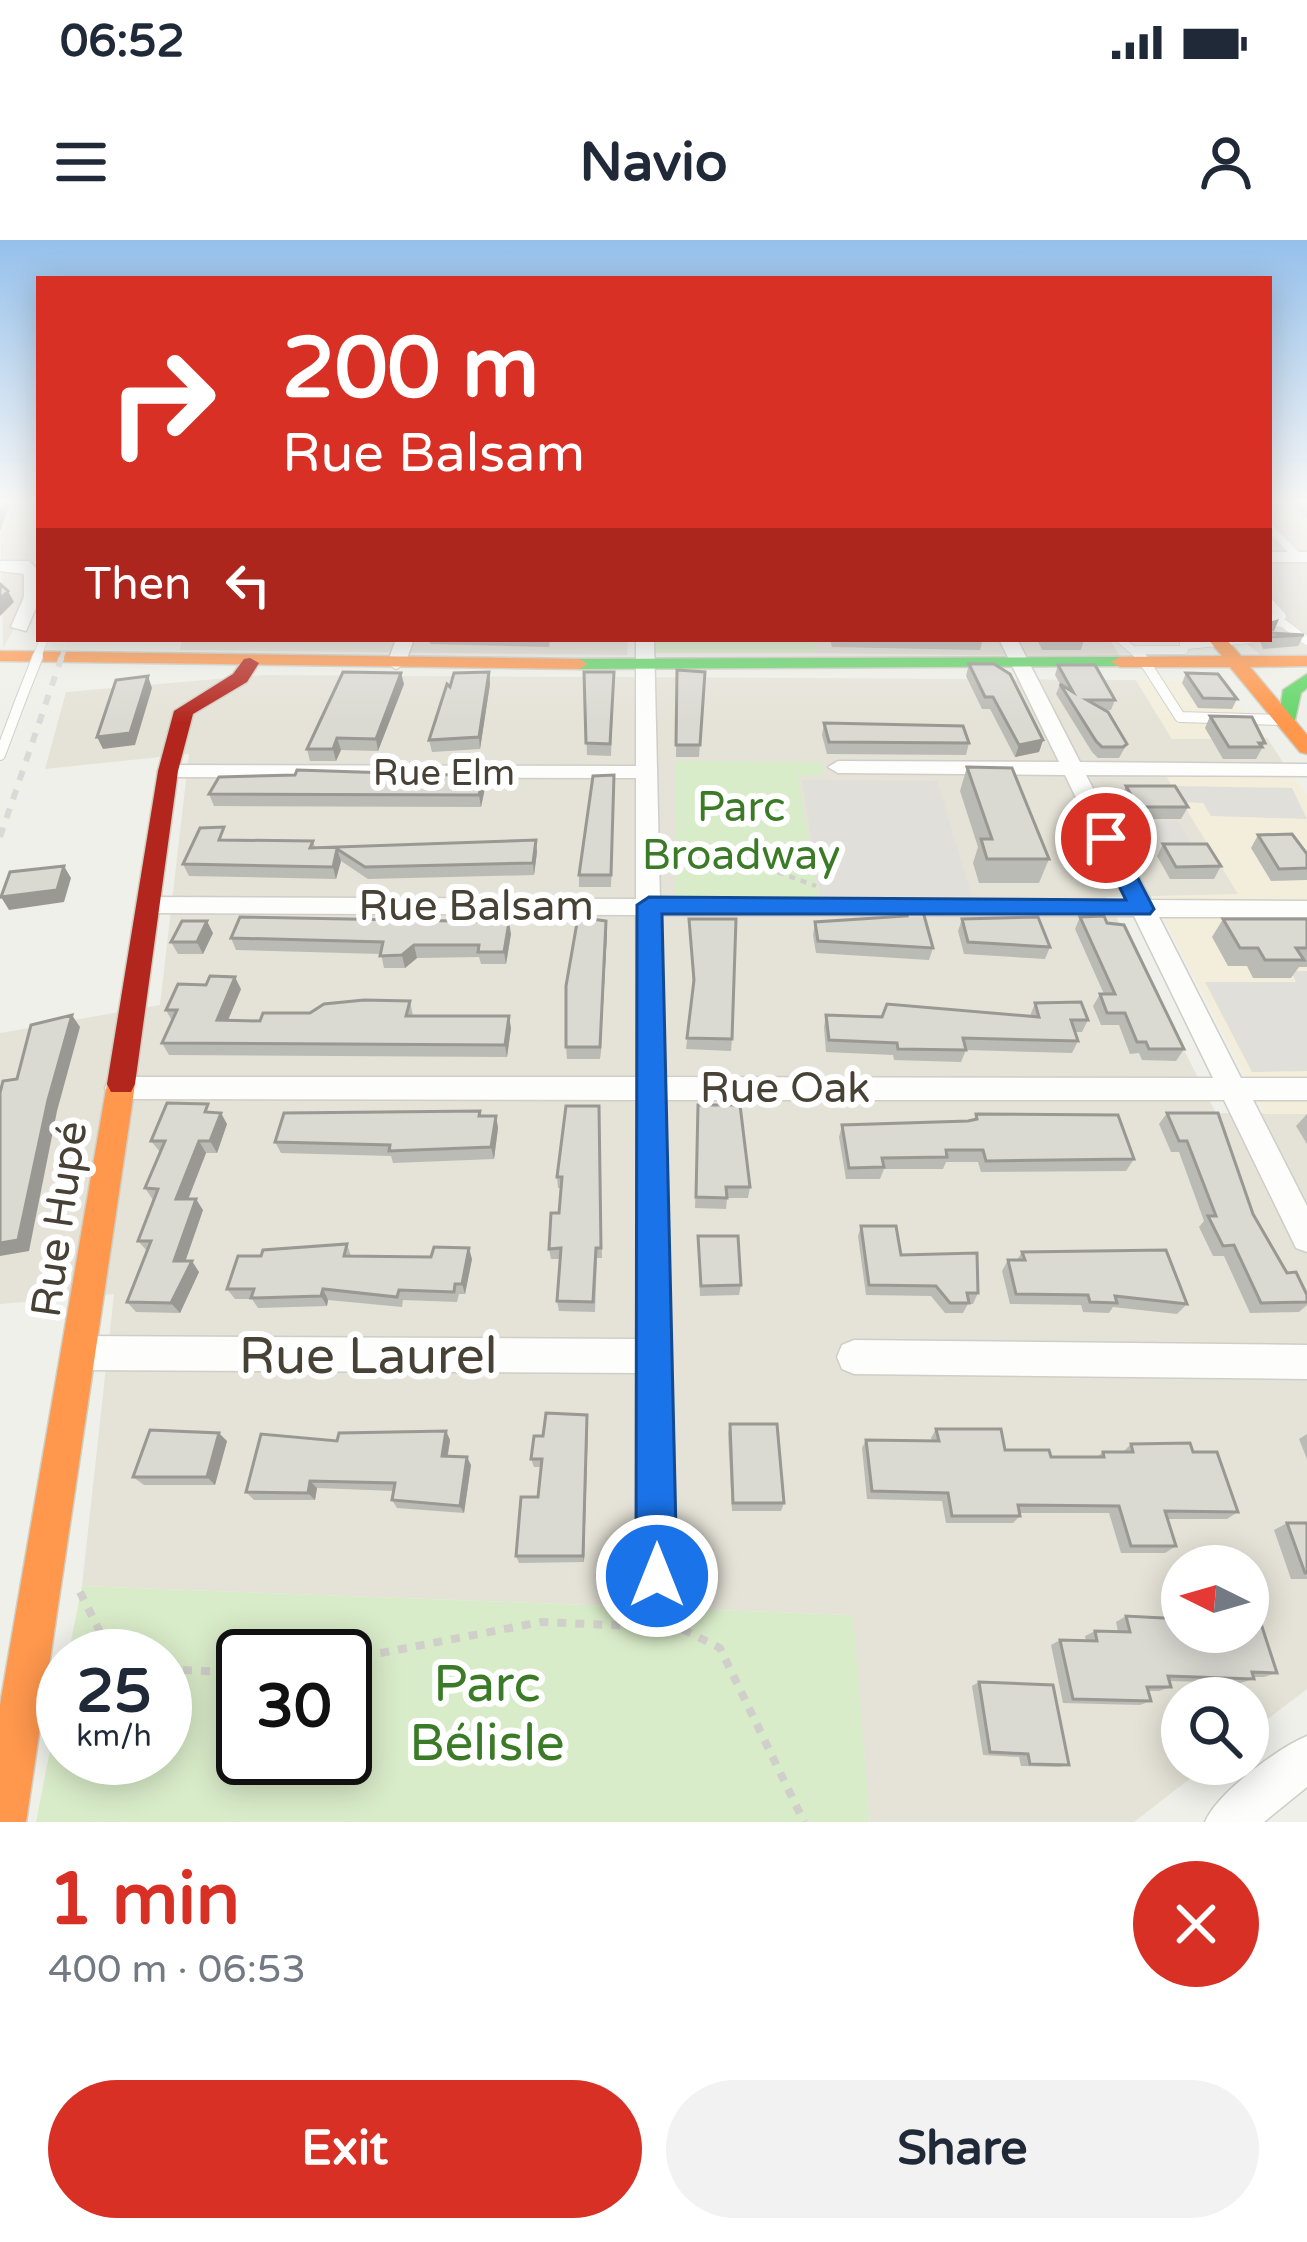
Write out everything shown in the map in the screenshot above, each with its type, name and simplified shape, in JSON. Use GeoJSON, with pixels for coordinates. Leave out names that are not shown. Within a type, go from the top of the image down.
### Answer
{"type":"FeatureCollection","features":[{"type":"Feature","properties":{"kind":"street"},"geometry":{"type":"LineString","coordinates":[[20,627],[36,588]]}},
{"type":"Feature","properties":{"kind":"street"},"geometry":{"type":"LineString","coordinates":[[1010,642],[1307,1238]]}},
{"type":"Feature","properties":{"kind":"street"},"geometry":{"type":"LineString","coordinates":[[1232,647],[1307,676],[1292,690],[1286,720]]}},
{"type":"Feature","properties":{"kind":"street"},"geometry":{"type":"LineString","coordinates":[[1232,647],[1307,748]]}},
{"type":"Feature","properties":{"kind":"street"},"geometry":{"type":"LineString","coordinates":[[0,665],[250,663],[400,652],[645,652],[1021,665],[1167,648],[1306,647]]}},
{"type":"Feature","properties":{"kind":"street"},"geometry":{"type":"LineString","coordinates":[[645,652],[657,1576]]}},
{"type":"Feature","properties":{"kind":"street"},"geometry":{"type":"LineString","coordinates":[[0,656],[250,663]]}},
{"type":"Feature","properties":{"kind":"street","name":"Rue Hupé"},"geometry":{"type":"LineString","coordinates":[[3,1822],[39,1577],[81,1354],[168,771],[184,711],[240,678],[250,663]]}},
{"type":"Feature","properties":{"kind":"street"},"geometry":{"type":"LineString","coordinates":[[838,767],[1307,770]]}},
{"type":"Feature","properties":{"kind":"street","name":"Rue Elm"},"geometry":{"type":"LineString","coordinates":[[168,771],[647,772]]}},
{"type":"Feature","properties":{"kind":"street","name":"Rue Balsam"},"geometry":{"type":"LineString","coordinates":[[149,905],[1307,909]]}},
{"type":"Feature","properties":{"kind":"street","name":"Rue Oak"},"geometry":{"type":"LineString","coordinates":[[119,1088],[1307,1089]]}},
{"type":"Feature","properties":{"kind":"street","name":"Rue Laurel"},"geometry":{"type":"LineString","coordinates":[[81,1354],[656,1356]]}},
{"type":"Feature","properties":{"kind":"street"},"geometry":{"type":"LineString","coordinates":[[854,1357],[1307,1362]]}},
{"type":"Feature","properties":{"kind":"street"},"geometry":{"type":"LineString","coordinates":[[1228,1822],[1307,1758]]}},
{"type":"Feature","properties":{"kind":"lane"},"geometry":{"type":"LineString","coordinates":[[1272,620],[1283,622],[1306,647]]}},
{"type":"Feature","properties":{"kind":"lane"},"geometry":{"type":"LineString","coordinates":[[1286,638],[1306,647]]}},
{"type":"Feature","properties":{"kind":"lane"},"geometry":{"type":"LineString","coordinates":[[0,754],[43,642]]}},
{"type":"Feature","properties":{"kind":"lane"},"geometry":{"type":"LineString","coordinates":[[1136,642],[1167,648],[1232,647]]}},
{"type":"Feature","properties":{"kind":"lane"},"geometry":{"type":"LineString","coordinates":[[1167,648],[1180,718],[1286,720]]}},
{"type":"Feature","properties":{"kind":"path"},"geometry":{"type":"LineString","coordinates":[[734,856],[819,887]]}},
{"type":"Feature","properties":{"kind":"path"},"geometry":{"type":"LineString","coordinates":[[39,1577],[74,1579],[98,1629]]}},
{"type":"Feature","properties":{"kind":"path"},"geometry":{"type":"LineString","coordinates":[[372,1655],[541,1622],[680,1628],[720,1648],[804,1822]]}},
{"type":"Feature","properties":{"kind":"shaded area"},"geometry":{"type":"Polygon","coordinates":[[[1,575],[36,575],[36,588],[3,649],[1,575]]]}},
{"type":"Feature","properties":{"kind":"shaded area"},"geometry":{"type":"Polygon","coordinates":[[[1272,575],[1307,575],[1307,659],[1266,659],[1244,642],[1272,642],[1272,575]]]}},
{"type":"Feature","properties":{"kind":"shaded area"},"geometry":{"type":"Polygon","coordinates":[[[181,642],[628,642],[627,655],[180,650],[181,642]]]}},
{"type":"Feature","properties":{"kind":"shaded area"},"geometry":{"type":"Polygon","coordinates":[[[814,642],[1111,642],[1121,657],[816,653],[814,642]]]}},
{"type":"Feature","properties":{"kind":"shaded area"},"geometry":{"type":"Polygon","coordinates":[[[263,675],[1136,680],[1172,739],[1267,738],[1284,764],[1161,766],[1239,895],[1106,897],[1216,1113],[1307,1114],[1307,1689],[1269,1718],[1269,1677],[1161,1677],[1161,1785],[1182,1785],[1134,1822],[870,1822],[852,1615],[82,1586],[114,1294],[0,1304],[0,1033],[160,1005],[189,754],[45,769],[66,692],[263,675]]]}},
{"type":"Feature","properties":{"kind":"shaded area"},"geometry":{"type":"Polygon","coordinates":[[[1136,680],[1216,681],[1267,738],[1172,739],[1136,680]]]}},
{"type":"Feature","properties":{"kind":"shaded area"},"geometry":{"type":"Polygon","coordinates":[[[1284,764],[1307,795],[1307,1114],[1265,1114],[1152,896],[1238,894],[1160,766],[1284,764]]]}},
{"type":"Feature","properties":{"kind":"shaded area"},"geometry":{"type":"Polygon","coordinates":[[[802,780],[937,781],[972,896],[821,897],[802,780]]]}},
{"type":"Feature","properties":{"kind":"shaded area"},"geometry":{"type":"Polygon","coordinates":[[[1176,786],[1292,788],[1307,819],[1211,816],[1203,803],[1185,802],[1176,786]]]}},
{"type":"Feature","properties":{"kind":"shaded area"},"geometry":{"type":"Polygon","coordinates":[[[1177,821],[1197,852],[1138,853],[1120,822],[1177,821]]]}},
{"type":"Feature","properties":{"kind":"shaded area"},"geometry":{"type":"Polygon","coordinates":[[[1291,971],[1307,971],[1307,1071],[1252,1072],[1205,982],[1296,982],[1291,971]]]}},
{"type":"Feature","properties":{"kind":"green space"},"geometry":{"type":"Polygon","coordinates":[[[649,642],[814,642],[816,653],[649,653],[649,642]]]}},
{"type":"Feature","properties":{"kind":"green space","name":"Parc Broadway"},"geometry":{"type":"Polygon","coordinates":[[[675,761],[822,762],[824,775],[798,776],[818,897],[675,898],[675,761]]]}},
{"type":"Feature","properties":{"kind":"green space","name":"Parc Bélisle"},"geometry":{"type":"Polygon","coordinates":[[[82,1586],[853,1615],[870,1822],[36,1822],[43,1785],[192,1785],[192,1629],[73,1629],[82,1586]]]}},
{"type":"Feature","properties":{"kind":"building"},"geometry":{"type":"Polygon","coordinates":[[[969,664],[994,664],[1010,674],[1043,740],[1019,745],[993,697],[985,697],[969,664]]]}},
{"type":"Feature","properties":{"kind":"building"},"geometry":{"type":"Polygon","coordinates":[[[1058,665],[1095,665],[1115,700],[1087,700],[1108,712],[1127,744],[1102,747],[1096,741],[1060,684],[1073,692],[1058,665]]]}},
{"type":"Feature","properties":{"kind":"building"},"geometry":{"type":"Polygon","coordinates":[[[677,670],[705,672],[700,745],[676,745],[677,670]]]}},
{"type":"Feature","properties":{"kind":"building"},"geometry":{"type":"Polygon","coordinates":[[[343,672],[401,673],[376,739],[337,738],[333,749],[307,749],[343,672]]]}},
{"type":"Feature","properties":{"kind":"building"},"geometry":{"type":"Polygon","coordinates":[[[489,672],[479,737],[429,740],[454,673],[489,672]]]}},
{"type":"Feature","properties":{"kind":"building"},"geometry":{"type":"Polygon","coordinates":[[[584,672],[614,672],[610,744],[586,743],[584,672]]]}},
{"type":"Feature","properties":{"kind":"building"},"geometry":{"type":"Polygon","coordinates":[[[1186,673],[1218,674],[1237,699],[1203,698],[1186,673]]]}},
{"type":"Feature","properties":{"kind":"building"},"geometry":{"type":"Polygon","coordinates":[[[148,676],[130,733],[97,737],[116,680],[148,676]]]}},
{"type":"Feature","properties":{"kind":"building"},"geometry":{"type":"Polygon","coordinates":[[[1210,716],[1252,717],[1265,743],[1259,743],[1262,747],[1229,747],[1210,716]]]}},
{"type":"Feature","properties":{"kind":"building"},"geometry":{"type":"Polygon","coordinates":[[[824,723],[963,726],[969,743],[829,742],[824,723]]]}},
{"type":"Feature","properties":{"kind":"building"},"geometry":{"type":"Polygon","coordinates":[[[967,767],[1012,768],[1049,859],[987,859],[981,839],[992,839],[967,767]]]}},
{"type":"Feature","properties":{"kind":"building"},"geometry":{"type":"Polygon","coordinates":[[[297,770],[483,776],[479,795],[209,794],[219,777],[295,775],[297,770]]]}},
{"type":"Feature","properties":{"kind":"building"},"geometry":{"type":"Polygon","coordinates":[[[614,775],[611,875],[579,875],[593,776],[614,775]]]}},
{"type":"Feature","properties":{"kind":"building"},"geometry":{"type":"Polygon","coordinates":[[[1126,786],[1175,786],[1188,807],[1138,807],[1126,786]]]}},
{"type":"Feature","properties":{"kind":"building"},"geometry":{"type":"Polygon","coordinates":[[[224,827],[219,840],[313,841],[310,848],[536,840],[533,863],[365,867],[337,849],[333,867],[183,864],[200,828],[224,827]]]}},
{"type":"Feature","properties":{"kind":"building"},"geometry":{"type":"Polygon","coordinates":[[[1292,834],[1307,854],[1307,868],[1279,869],[1258,835],[1292,834]]]}},
{"type":"Feature","properties":{"kind":"building"},"geometry":{"type":"Polygon","coordinates":[[[1163,844],[1207,844],[1221,866],[1176,867],[1163,844]]]}},
{"type":"Feature","properties":{"kind":"building"},"geometry":{"type":"Polygon","coordinates":[[[64,866],[57,890],[1,897],[10,872],[64,866]]]}},
{"type":"Feature","properties":{"kind":"building"},"geometry":{"type":"Polygon","coordinates":[[[904,908],[922,908],[933,948],[818,941],[815,922],[907,916],[904,908]]]}},
{"type":"Feature","properties":{"kind":"building"},"geometry":{"type":"Polygon","coordinates":[[[1104,916],[1107,923],[1124,925],[1184,1049],[1149,1049],[1146,1042],[1137,1042],[1125,1013],[1107,1013],[1100,994],[1115,994],[1080,917],[1104,916]]]}},
{"type":"Feature","properties":{"kind":"building"},"geometry":{"type":"Polygon","coordinates":[[[240,917],[509,922],[504,952],[478,952],[479,945],[414,945],[402,955],[380,956],[383,942],[231,938],[240,917]]]}},
{"type":"Feature","properties":{"kind":"building"},"geometry":{"type":"Polygon","coordinates":[[[578,917],[606,921],[600,1047],[566,1047],[566,986],[578,917]]]}},
{"type":"Feature","properties":{"kind":"building"},"geometry":{"type":"Polygon","coordinates":[[[1038,917],[1050,947],[968,942],[962,919],[1038,917]]]}},
{"type":"Feature","properties":{"kind":"building"},"geometry":{"type":"Polygon","coordinates":[[[689,919],[736,919],[732,1039],[687,1038],[694,980],[689,919]]]}},
{"type":"Feature","properties":{"kind":"building"},"geometry":{"type":"Polygon","coordinates":[[[1223,919],[1307,919],[1307,948],[1296,948],[1304,960],[1265,960],[1258,948],[1240,948],[1223,919]]]}},
{"type":"Feature","properties":{"kind":"building"},"geometry":{"type":"Polygon","coordinates":[[[182,921],[207,921],[197,942],[171,942],[182,921]]]}},
{"type":"Feature","properties":{"kind":"building"},"geometry":{"type":"Polygon","coordinates":[[[210,976],[235,977],[217,1020],[260,1021],[263,1013],[310,1013],[324,1004],[364,1000],[410,1001],[406,1016],[509,1016],[505,1045],[162,1043],[177,1010],[166,1010],[178,984],[206,985],[210,976]]]}},
{"type":"Feature","properties":{"kind":"building"},"geometry":{"type":"Polygon","coordinates":[[[1081,1002],[1088,1020],[1071,1020],[1078,1041],[963,1038],[966,1050],[898,1049],[897,1043],[829,1040],[826,1015],[882,1017],[887,1004],[1039,1017],[1035,1003],[1081,1002]]]}},
{"type":"Feature","properties":{"kind":"building"},"geometry":{"type":"Polygon","coordinates":[[[72,1015],[18,1240],[0,1243],[3,1081],[17,1079],[31,1025],[72,1015]]]}},
{"type":"Feature","properties":{"kind":"building"},"geometry":{"type":"Polygon","coordinates":[[[167,1103],[208,1104],[205,1112],[221,1113],[210,1141],[199,1141],[176,1199],[196,1199],[174,1261],[192,1261],[171,1303],[127,1302],[151,1241],[138,1241],[158,1189],[145,1188],[165,1141],[151,1141],[167,1103]]]}},
{"type":"Feature","properties":{"kind":"building"},"geometry":{"type":"Polygon","coordinates":[[[698,1105],[740,1105],[750,1187],[726,1187],[727,1198],[696,1197],[698,1105]]]}},
{"type":"Feature","properties":{"kind":"building"},"geometry":{"type":"Polygon","coordinates":[[[566,1106],[599,1106],[601,1248],[596,1248],[593,1302],[557,1301],[561,1248],[549,1249],[551,1213],[559,1213],[562,1177],[557,1177],[566,1106]]]}},
{"type":"Feature","properties":{"kind":"building"},"geometry":{"type":"Polygon","coordinates":[[[480,1111],[479,1116],[496,1116],[491,1147],[389,1151],[390,1145],[275,1142],[284,1113],[480,1111]]]}},
{"type":"Feature","properties":{"kind":"building"},"geometry":{"type":"Polygon","coordinates":[[[1167,1113],[1218,1113],[1253,1214],[1287,1273],[1296,1272],[1307,1302],[1261,1303],[1234,1245],[1223,1246],[1208,1216],[1216,1216],[1187,1141],[1179,1141],[1167,1113]]]}},
{"type":"Feature","properties":{"kind":"building"},"geometry":{"type":"Polygon","coordinates":[[[976,1114],[1118,1115],[1134,1159],[986,1161],[983,1150],[946,1150],[947,1157],[882,1158],[884,1167],[849,1168],[842,1125],[968,1121],[977,1119],[976,1114]]]}},
{"type":"Feature","properties":{"kind":"building"},"geometry":{"type":"Polygon","coordinates":[[[861,1226],[896,1226],[901,1255],[977,1253],[978,1293],[967,1293],[969,1303],[950,1303],[936,1286],[869,1285],[861,1226]]]}},
{"type":"Feature","properties":{"kind":"building"},"geometry":{"type":"Polygon","coordinates":[[[698,1236],[738,1236],[741,1285],[701,1286],[698,1236]]]}},
{"type":"Feature","properties":{"kind":"building"},"geometry":{"type":"Polygon","coordinates":[[[347,1244],[344,1256],[431,1257],[434,1247],[469,1248],[462,1284],[455,1284],[454,1292],[399,1290],[397,1297],[323,1289],[321,1296],[251,1298],[254,1289],[227,1289],[238,1256],[347,1244]]]}},
{"type":"Feature","properties":{"kind":"building"},"geometry":{"type":"Polygon","coordinates":[[[1166,1250],[1187,1304],[1115,1296],[1117,1303],[1090,1302],[1088,1295],[1016,1294],[1008,1260],[1025,1260],[1022,1252],[1166,1250]]]}},
{"type":"Feature","properties":{"kind":"building"},"geometry":{"type":"Polygon","coordinates":[[[546,1413],[587,1415],[583,1556],[516,1556],[521,1497],[538,1497],[542,1459],[531,1459],[534,1436],[543,1436],[546,1413]]]}},
{"type":"Feature","properties":{"kind":"building"},"geometry":{"type":"Polygon","coordinates":[[[730,1424],[777,1424],[784,1503],[733,1503],[730,1424]]]}},
{"type":"Feature","properties":{"kind":"building"},"geometry":{"type":"Polygon","coordinates":[[[936,1429],[1001,1429],[1005,1450],[1049,1450],[1051,1457],[1104,1457],[1103,1452],[1133,1452],[1131,1444],[1190,1443],[1193,1452],[1217,1452],[1238,1512],[1165,1511],[1176,1545],[1131,1546],[1119,1506],[1018,1505],[1020,1516],[952,1516],[948,1493],[872,1491],[866,1440],[939,1441],[936,1429]]]}},
{"type":"Feature","properties":{"kind":"building"},"geometry":{"type":"Polygon","coordinates":[[[150,1430],[219,1433],[207,1477],[133,1477],[150,1430]]]}},
{"type":"Feature","properties":{"kind":"building"},"geometry":{"type":"Polygon","coordinates":[[[446,1431],[442,1456],[467,1457],[460,1506],[392,1500],[395,1483],[310,1481],[308,1493],[246,1492],[261,1434],[337,1441],[339,1433],[446,1431]]]}},
{"type":"Feature","properties":{"kind":"building"},"geometry":{"type":"Polygon","coordinates":[[[1287,1523],[1307,1523],[1307,1573],[1305,1573],[1287,1523]]]}},
{"type":"Feature","properties":{"kind":"building"},"geometry":{"type":"Polygon","coordinates":[[[1126,1616],[1161,1618],[1161,1653],[1269,1653],[1269,1648],[1277,1673],[1161,1677],[1161,1687],[1147,1687],[1151,1701],[1073,1699],[1060,1640],[1097,1641],[1095,1631],[1130,1632],[1126,1616]]]}},
{"type":"Feature","properties":{"kind":"building"},"geometry":{"type":"Polygon","coordinates":[[[979,1682],[1053,1685],[1069,1765],[1030,1764],[1028,1754],[990,1752],[979,1682]]]}},
{"type":"Feature","properties":{"kind":"railway"},"geometry":{"type":"LineString","coordinates":[[61,659],[67,642]]}},
{"type":"Feature","properties":{"kind":"railway"},"geometry":{"type":"LineString","coordinates":[[0,837],[62,656]]}},
{"type":"Feature","properties":{"kind":"traffic: fast"},"geometry":{"type":"LineString","coordinates":[[579,664],[1120,662]]}},
{"type":"Feature","properties":{"kind":"traffic: fast"},"geometry":{"type":"LineString","coordinates":[[1285,720],[1292,690],[1307,680]]}},
{"type":"Feature","properties":{"kind":"traffic: slow"},"geometry":{"type":"LineString","coordinates":[[1219,642],[1307,748]]}},
{"type":"Feature","properties":{"kind":"traffic: slow"},"geometry":{"type":"LineString","coordinates":[[0,656],[579,664]]}},
{"type":"Feature","properties":{"kind":"traffic: slow"},"geometry":{"type":"LineString","coordinates":[[1120,662],[1307,661]]}},
{"type":"Feature","properties":{"kind":"traffic: slow"},"geometry":{"type":"LineString","coordinates":[[3,1822],[121,1084]]}},
{"type":"Feature","properties":{"kind":"traffic: jam"},"geometry":{"type":"LineString","coordinates":[[121,1084],[168,771],[184,711],[240,678],[250,663]]}},
{"type":"Feature","properties":{"kind":"route"},"geometry":{"type":"LineString","coordinates":[[657,1576],[649,905],[1142,909],[1106,838]]}}]}
